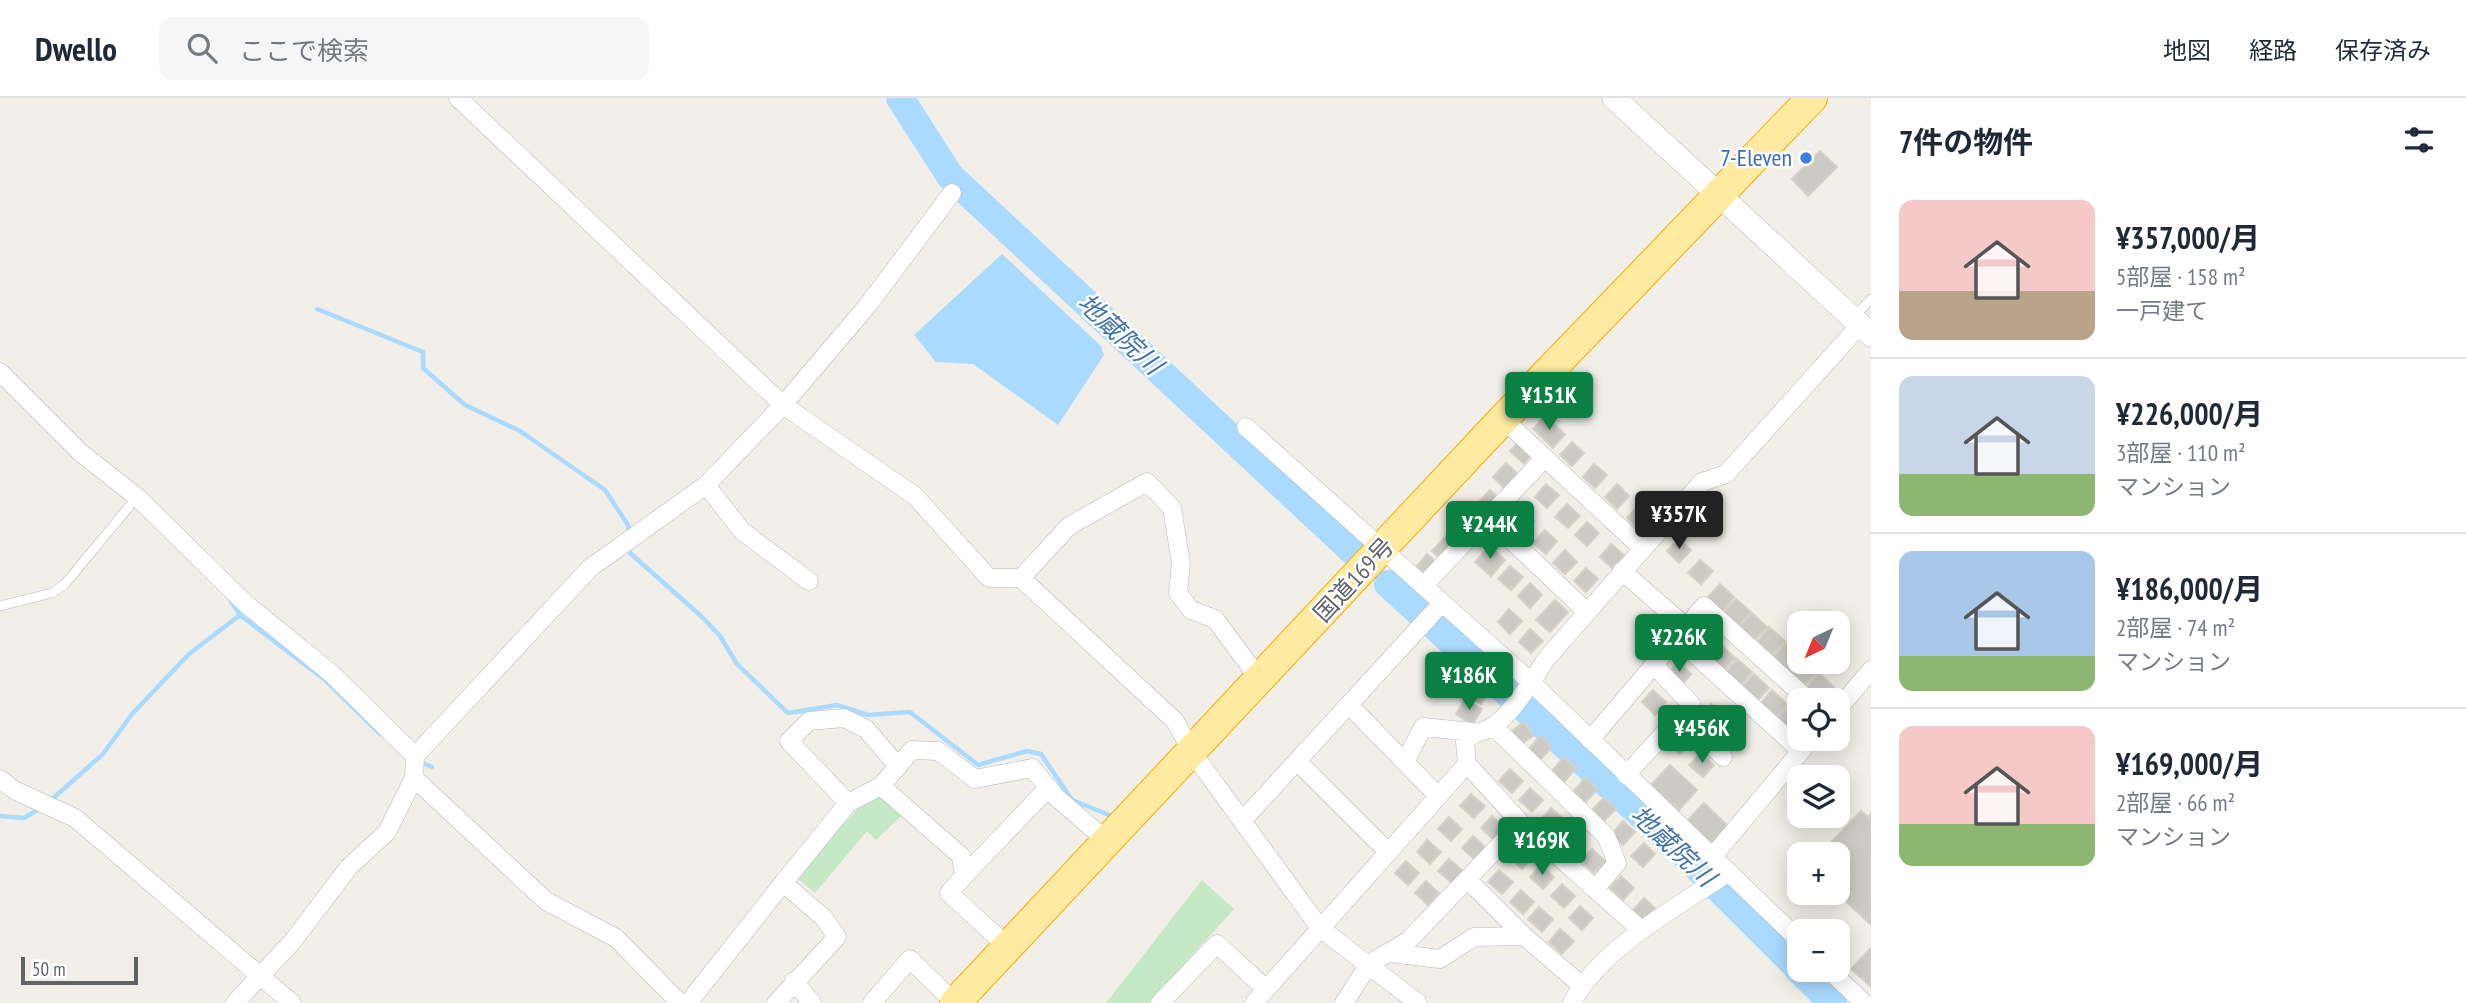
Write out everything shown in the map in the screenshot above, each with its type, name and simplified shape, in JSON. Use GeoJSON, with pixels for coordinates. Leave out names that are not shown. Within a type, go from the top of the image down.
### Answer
{"type":"FeatureCollection","features":[{"type":"Feature","properties":{"kind":"highway","name":"国道169号"},"geometry":{"type":"LineString","coordinates":[[955,1003],[1503,419],[1812,98]]}},
{"type":"Feature","properties":{"kind":"street"},"geometry":{"type":"LineString","coordinates":[[458,98],[783,405],[915,496],[989,578],[1021,578],[1175,721],[1192,751],[1320,928],[1418,1003]]}},
{"type":"Feature","properties":{"kind":"street"},"geometry":{"type":"LineString","coordinates":[[1405,762],[1423,727],[1472,732],[1493,726],[1522,694],[1546,659],[1702,482],[1726,474],[1861,326],[1614,98]]}},
{"type":"Feature","properties":{"kind":"street"},"geometry":{"type":"LineString","coordinates":[[235,1003],[292,942],[349,867],[387,832],[414,778],[415,756],[590,568],[706,485],[783,405],[868,305],[952,193]]}},
{"type":"Feature","properties":{"kind":"street"},"geometry":{"type":"LineString","coordinates":[[0,372],[81,453],[245,603],[332,674],[415,756]]}},
{"type":"Feature","properties":{"kind":"street"},"geometry":{"type":"LineString","coordinates":[[1503,419],[1642,548]]}},
{"type":"Feature","properties":{"kind":"street"},"geometry":{"type":"LineString","coordinates":[[1246,427],[1423,586],[1432,614],[1522,694],[1590,740],[1713,856],[1723,877],[1787,930]]}},
{"type":"Feature","properties":{"kind":"street"},"geometry":{"type":"LineString","coordinates":[[1423,586],[1545,458]]}},
{"type":"Feature","properties":{"kind":"street"},"geometry":{"type":"LineString","coordinates":[[1021,578],[1069,526],[1147,482],[1172,508],[1181,563],[1178,593],[1191,610],[1215,619],[1260,680]]}},
{"type":"Feature","properties":{"kind":"street"},"geometry":{"type":"LineString","coordinates":[[706,485],[743,531],[809,581]]}},
{"type":"Feature","properties":{"kind":"street"},"geometry":{"type":"LineString","coordinates":[[1488,518],[1587,612]]}},
{"type":"Feature","properties":{"kind":"street"},"geometry":{"type":"LineString","coordinates":[[1622,571],[1682,632],[1787,727]]}},
{"type":"Feature","properties":{"kind":"street"},"geometry":{"type":"LineString","coordinates":[[1590,740],[1704,606],[1795,688]]}},
{"type":"Feature","properties":{"kind":"street"},"geometry":{"type":"LineString","coordinates":[[1242,821],[1432,614]]}},
{"type":"Feature","properties":{"kind":"street"},"geometry":{"type":"LineString","coordinates":[[1626,775],[1691,704],[1654,665]]}},
{"type":"Feature","properties":{"kind":"street"},"geometry":{"type":"LineString","coordinates":[[1850,695],[1871,670]]}},
{"type":"Feature","properties":{"kind":"street"},"geometry":{"type":"LineString","coordinates":[[1349,705],[1438,796]]}},
{"type":"Feature","properties":{"kind":"street"},"geometry":{"type":"LineString","coordinates":[[1682,714],[1723,757]]}},
{"type":"Feature","properties":{"kind":"street"},"geometry":{"type":"LineString","coordinates":[[848,803],[789,741],[808,721],[844,718],[866,729],[897,765]]}},
{"type":"Feature","properties":{"kind":"street"},"geometry":{"type":"LineString","coordinates":[[1493,726],[1606,836],[1617,863],[1595,889]]}},
{"type":"Feature","properties":{"kind":"street"},"geometry":{"type":"LineString","coordinates":[[1472,732],[1465,742],[1467,764],[1521,823],[1641,930]]}},
{"type":"Feature","properties":{"kind":"street"},"geometry":{"type":"LineString","coordinates":[[688,1003],[848,803],[881,786],[912,750],[938,751],[975,779],[1032,768],[1048,788],[1107,841]]}},
{"type":"Feature","properties":{"kind":"street"},"geometry":{"type":"LineString","coordinates":[[1713,856],[1802,751]]}},
{"type":"Feature","properties":{"kind":"street"},"geometry":{"type":"LineString","coordinates":[[1297,761],[1388,852]]}},
{"type":"Feature","properties":{"kind":"street"},"geometry":{"type":"LineString","coordinates":[[1254,1003],[1467,764]]}},
{"type":"Feature","properties":{"kind":"street"},"geometry":{"type":"LineString","coordinates":[[414,778],[546,901],[616,938],[680,1003]]}},
{"type":"Feature","properties":{"kind":"street"},"geometry":{"type":"LineString","coordinates":[[0,779],[14,790],[75,818],[292,1003]]}},
{"type":"Feature","properties":{"kind":"street"},"geometry":{"type":"LineString","coordinates":[[881,786],[961,856],[964,876]]}},
{"type":"Feature","properties":{"kind":"street"},"geometry":{"type":"LineString","coordinates":[[1008,947],[948,892],[1048,788]]}},
{"type":"Feature","properties":{"kind":"street"},"geometry":{"type":"LineString","coordinates":[[1344,1003],[1369,964],[1408,940],[1521,823]]}},
{"type":"Feature","properties":{"kind":"street"},"geometry":{"type":"LineString","coordinates":[[1572,1003],[1581,985],[1641,930],[1723,877]]}},
{"type":"Feature","properties":{"kind":"street"},"geometry":{"type":"LineString","coordinates":[[1467,879],[1524,936],[1581,985]]}},
{"type":"Feature","properties":{"kind":"street"},"geometry":{"type":"LineString","coordinates":[[776,1003],[837,937],[824,918],[783,883]]}},
{"type":"Feature","properties":{"kind":"street"},"geometry":{"type":"LineString","coordinates":[[1390,953],[1440,959],[1474,937],[1524,936]]}},
{"type":"Feature","properties":{"kind":"street"},"geometry":{"type":"LineString","coordinates":[[1160,1003],[1217,944],[1266,989]]}},
{"type":"Feature","properties":{"kind":"street"},"geometry":{"type":"LineString","coordinates":[[872,1003],[910,959],[955,1003]]}},
{"type":"Feature","properties":{"kind":"street"},"geometry":{"type":"LineString","coordinates":[[794,981],[812,1003]]}},
{"type":"Feature","properties":{"kind":"street"},"geometry":{"type":"LineString","coordinates":[[1842,982],[1864,1003]]}},
{"type":"Feature","properties":{"kind":"lane"},"geometry":{"type":"LineString","coordinates":[[1861,326],[1871,299]]}},
{"type":"Feature","properties":{"kind":"lane"},"geometry":{"type":"LineString","coordinates":[[0,606],[52,593],[65,584],[133,501]]}},
{"type":"Feature","properties":{"kind":"green space"},"geometry":{"type":"Polygon","coordinates":[[[878,796],[902,815],[876,840],[867,831],[815,893],[795,876],[866,800],[878,796]]]}},
{"type":"Feature","properties":{"kind":"green space"},"geometry":{"type":"Polygon","coordinates":[[[1202,880],[1234,909],[1149,1003],[1106,1003],[1202,880]]]}},
{"type":"Feature","properties":{"kind":"water"},"geometry":{"type":"Polygon","coordinates":[[[1002,254],[1101,346],[1104,355],[1058,425],[973,364],[936,362],[914,335],[1002,254]]]}},
{"type":"Feature","properties":{"kind":"building"},"geometry":{"type":"Polygon","coordinates":[[[1820,151],[1837,167],[1808,196],[1792,179],[1820,151]]]}},
{"type":"Feature","properties":{"kind":"building"},"geometry":{"type":"Polygon","coordinates":[[[1545,416],[1565,434],[1553,448],[1533,429],[1545,416]]]}},
{"type":"Feature","properties":{"kind":"building"},"geometry":{"type":"Polygon","coordinates":[[[1572,442],[1584,453],[1572,466],[1560,455],[1572,442]]]}},
{"type":"Feature","properties":{"kind":"building"},"geometry":{"type":"Polygon","coordinates":[[[1517,444],[1530,456],[1524,464],[1510,451],[1517,444]]]}},
{"type":"Feature","properties":{"kind":"building"},"geometry":{"type":"Polygon","coordinates":[[[1506,463],[1519,475],[1505,489],[1493,477],[1506,463]]]}},
{"type":"Feature","properties":{"kind":"building"},"geometry":{"type":"Polygon","coordinates":[[[1594,464],[1607,475],[1595,488],[1583,477],[1594,464]]]}},
{"type":"Feature","properties":{"kind":"building"},"geometry":{"type":"Polygon","coordinates":[[[1546,484],[1559,495],[1547,508],[1535,497],[1546,484]]]}},
{"type":"Feature","properties":{"kind":"building"},"geometry":{"type":"Polygon","coordinates":[[[1617,484],[1629,496],[1617,509],[1605,497],[1617,484]]]}},
{"type":"Feature","properties":{"kind":"building"},"geometry":{"type":"Polygon","coordinates":[[[1490,490],[1498,497],[1471,527],[1463,519],[1490,490]]]}},
{"type":"Feature","properties":{"kind":"building"},"geometry":{"type":"Polygon","coordinates":[[[1567,504],[1580,516],[1568,528],[1555,517],[1567,504]]]}},
{"type":"Feature","properties":{"kind":"building"},"geometry":{"type":"Polygon","coordinates":[[[1639,505],[1651,516],[1639,529],[1627,518],[1639,505]]]}},
{"type":"Feature","properties":{"kind":"building"},"geometry":{"type":"Polygon","coordinates":[[[1522,510],[1534,521],[1523,534],[1510,523],[1522,510]]]}},
{"type":"Feature","properties":{"kind":"building"},"geometry":{"type":"Polygon","coordinates":[[[1587,522],[1599,533],[1587,546],[1575,535],[1587,522]]]}},
{"type":"Feature","properties":{"kind":"building"},"geometry":{"type":"Polygon","coordinates":[[[1456,525],[1465,534],[1441,559],[1432,551],[1456,525]]]}},
{"type":"Feature","properties":{"kind":"building"},"geometry":{"type":"Polygon","coordinates":[[[1545,530],[1557,541],[1546,554],[1533,543],[1545,530]]]}},
{"type":"Feature","properties":{"kind":"building"},"geometry":{"type":"Polygon","coordinates":[[[1679,539],[1691,550],[1679,563],[1667,551],[1679,539]]]}},
{"type":"Feature","properties":{"kind":"building"},"geometry":{"type":"Polygon","coordinates":[[[1611,544],[1624,555],[1612,568],[1600,557],[1611,544]]]}},
{"type":"Feature","properties":{"kind":"building"},"geometry":{"type":"Polygon","coordinates":[[[1490,546],[1505,560],[1491,576],[1475,562],[1490,546]]]}},
{"type":"Feature","properties":{"kind":"building"},"geometry":{"type":"Polygon","coordinates":[[[1565,550],[1577,562],[1565,574],[1553,563],[1565,550]]]}},
{"type":"Feature","properties":{"kind":"building"},"geometry":{"type":"Polygon","coordinates":[[[1427,554],[1437,563],[1427,574],[1417,566],[1427,554]]]}},
{"type":"Feature","properties":{"kind":"building"},"geometry":{"type":"Polygon","coordinates":[[[1700,560],[1713,571],[1701,584],[1688,573],[1700,560]]]}},
{"type":"Feature","properties":{"kind":"building"},"geometry":{"type":"Polygon","coordinates":[[[1510,566],[1523,577],[1511,590],[1498,579],[1510,566]]]}},
{"type":"Feature","properties":{"kind":"building"},"geometry":{"type":"Polygon","coordinates":[[[1586,568],[1598,579],[1586,592],[1574,581],[1586,568]]]}},
{"type":"Feature","properties":{"kind":"building"},"geometry":{"type":"Polygon","coordinates":[[[1530,583],[1542,595],[1530,608],[1518,596],[1530,583]]]}},
{"type":"Feature","properties":{"kind":"building"},"geometry":{"type":"Polygon","coordinates":[[[1720,584],[1734,597],[1722,612],[1707,598],[1720,584]]]}},
{"type":"Feature","properties":{"kind":"building"},"geometry":{"type":"Polygon","coordinates":[[[1736,599],[1751,612],[1738,627],[1723,613],[1736,599]]]}},
{"type":"Feature","properties":{"kind":"building"},"geometry":{"type":"Polygon","coordinates":[[[1555,600],[1568,612],[1550,632],[1536,620],[1555,600]]]}},
{"type":"Feature","properties":{"kind":"building"},"geometry":{"type":"Polygon","coordinates":[[[1509,609],[1522,621],[1510,634],[1498,622],[1509,609]]]}},
{"type":"Feature","properties":{"kind":"building"},"geometry":{"type":"Polygon","coordinates":[[[1752,613],[1767,627],[1754,641],[1739,627],[1752,613]]]}},
{"type":"Feature","properties":{"kind":"building"},"geometry":{"type":"Polygon","coordinates":[[[1769,627],[1785,641],[1772,655],[1757,642],[1769,627]]]}},
{"type":"Feature","properties":{"kind":"building"},"geometry":{"type":"Polygon","coordinates":[[[1530,629],[1543,641],[1531,653],[1519,642],[1530,629]]]}},
{"type":"Feature","properties":{"kind":"building"},"geometry":{"type":"Polygon","coordinates":[[[1703,629],[1719,643],[1706,657],[1691,643],[1703,629]]]}},
{"type":"Feature","properties":{"kind":"building"},"geometry":{"type":"Polygon","coordinates":[[[1786,643],[1787,644],[1787,670],[1773,657],[1786,643]]]}},
{"type":"Feature","properties":{"kind":"building"},"geometry":{"type":"Polygon","coordinates":[[[1720,644],[1735,658],[1722,672],[1708,658],[1720,644]]]}},
{"type":"Feature","properties":{"kind":"building"},"geometry":{"type":"Polygon","coordinates":[[[1737,659],[1752,672],[1740,686],[1725,673],[1737,659]]]}},
{"type":"Feature","properties":{"kind":"building"},"geometry":{"type":"Polygon","coordinates":[[[1678,662],[1691,674],[1681,686],[1667,674],[1678,662]]]}},
{"type":"Feature","properties":{"kind":"building"},"geometry":{"type":"Polygon","coordinates":[[[1754,674],[1769,688],[1756,702],[1741,688],[1754,674]]]}},
{"type":"Feature","properties":{"kind":"building"},"geometry":{"type":"Polygon","coordinates":[[[1792,674],[1815,674],[1805,685],[1792,674]]]}},
{"type":"Feature","properties":{"kind":"building"},"geometry":{"type":"Polygon","coordinates":[[[1818,674],[1834,687],[1833,688],[1806,688],[1818,674]]]}},
{"type":"Feature","properties":{"kind":"building"},"geometry":{"type":"Polygon","coordinates":[[[1479,678],[1492,686],[1481,704],[1468,696],[1479,678]]]}},
{"type":"Feature","properties":{"kind":"building"},"geometry":{"type":"Polygon","coordinates":[[[1653,690],[1666,702],[1655,715],[1642,702],[1653,690]]]}},
{"type":"Feature","properties":{"kind":"building"},"geometry":{"type":"Polygon","coordinates":[[[1772,690],[1787,704],[1775,718],[1760,704],[1772,690]]]}},
{"type":"Feature","properties":{"kind":"building"},"geometry":{"type":"Polygon","coordinates":[[[1465,699],[1482,709],[1472,725],[1456,714],[1465,699]]]}},
{"type":"Feature","properties":{"kind":"building"},"geometry":{"type":"Polygon","coordinates":[[[1711,704],[1724,716],[1713,729],[1700,717],[1711,704]]]}},
{"type":"Feature","properties":{"kind":"building"},"geometry":{"type":"Polygon","coordinates":[[[1787,707],[1787,730],[1776,720],[1787,707]]]}},
{"type":"Feature","properties":{"kind":"building"},"geometry":{"type":"Polygon","coordinates":[[[1524,722],[1533,736],[1518,746],[1509,733],[1524,722]]]}},
{"type":"Feature","properties":{"kind":"building"},"geometry":{"type":"Polygon","coordinates":[[[1731,724],[1745,736],[1733,748],[1720,736],[1731,724]]]}},
{"type":"Feature","properties":{"kind":"building"},"geometry":{"type":"Polygon","coordinates":[[[1678,730],[1691,742],[1680,754],[1667,742],[1678,730]]]}},
{"type":"Feature","properties":{"kind":"building"},"geometry":{"type":"Polygon","coordinates":[[[1540,736],[1552,747],[1540,760],[1528,750],[1540,736]]]}},
{"type":"Feature","properties":{"kind":"building"},"geometry":{"type":"Polygon","coordinates":[[[1701,753],[1714,765],[1703,777],[1689,765],[1701,753]]]}},
{"type":"Feature","properties":{"kind":"building"},"geometry":{"type":"Polygon","coordinates":[[[1564,757],[1576,768],[1564,782],[1552,771],[1564,757]]]}},
{"type":"Feature","properties":{"kind":"building"},"geometry":{"type":"Polygon","coordinates":[[[1670,765],[1697,790],[1679,810],[1651,785],[1670,765]]]}},
{"type":"Feature","properties":{"kind":"building"},"geometry":{"type":"Polygon","coordinates":[[[1510,769],[1523,781],[1512,793],[1499,781],[1510,769]]]}},
{"type":"Feature","properties":{"kind":"building"},"geometry":{"type":"Polygon","coordinates":[[[1585,778],[1597,789],[1585,803],[1573,792],[1585,778]]]}},
{"type":"Feature","properties":{"kind":"building"},"geometry":{"type":"Polygon","coordinates":[[[1530,788],[1543,800],[1532,812],[1519,800],[1530,788]]]}},
{"type":"Feature","properties":{"kind":"building"},"geometry":{"type":"Polygon","coordinates":[[[1471,794],[1485,806],[1474,818],[1460,806],[1471,794]]]}},
{"type":"Feature","properties":{"kind":"building"},"geometry":{"type":"Polygon","coordinates":[[[1604,798],[1616,809],[1603,822],[1591,811],[1604,798]]]}},
{"type":"Feature","properties":{"kind":"building"},"geometry":{"type":"Polygon","coordinates":[[[1704,803],[1728,826],[1711,844],[1687,821],[1704,803]]]}},
{"type":"Feature","properties":{"kind":"building"},"geometry":{"type":"Polygon","coordinates":[[[1551,808],[1565,820],[1554,832],[1541,820],[1551,808]]]}},
{"type":"Feature","properties":{"kind":"building"},"geometry":{"type":"Polygon","coordinates":[[[1861,811],[1868,817],[1871,814],[1871,925],[1850,905],[1850,842],[1831,842],[1845,828],[1850,828],[1850,823],[1861,811]]]}},
{"type":"Feature","properties":{"kind":"building"},"geometry":{"type":"Polygon","coordinates":[[[1492,816],[1505,828],[1494,840],[1481,828],[1492,816]]]}},
{"type":"Feature","properties":{"kind":"building"},"geometry":{"type":"Polygon","coordinates":[[[1449,817],[1462,829],[1451,841],[1438,829],[1449,817]]]}},
{"type":"Feature","properties":{"kind":"building"},"geometry":{"type":"Polygon","coordinates":[[[1623,821],[1635,832],[1623,845],[1611,835],[1623,821]]]}},
{"type":"Feature","properties":{"kind":"building"},"geometry":{"type":"Polygon","coordinates":[[[1569,826],[1582,838],[1571,850],[1558,838],[1569,826]]]}},
{"type":"Feature","properties":{"kind":"building"},"geometry":{"type":"Polygon","coordinates":[[[1473,836],[1486,848],[1475,860],[1462,848],[1473,836]]]}},
{"type":"Feature","properties":{"kind":"building"},"geometry":{"type":"Polygon","coordinates":[[[1427,840],[1441,852],[1430,864],[1417,852],[1427,840]]]}},
{"type":"Feature","properties":{"kind":"building"},"geometry":{"type":"Polygon","coordinates":[[[1644,843],[1655,854],[1643,867],[1631,856],[1644,843]]]}},
{"type":"Feature","properties":{"kind":"building"},"geometry":{"type":"Polygon","coordinates":[[[1519,844],[1533,857],[1522,869],[1508,856],[1519,844]]]}},
{"type":"Feature","properties":{"kind":"building"},"geometry":{"type":"Polygon","coordinates":[[[1592,849],[1605,861],[1594,873],[1581,861],[1592,849]]]}},
{"type":"Feature","properties":{"kind":"building"},"geometry":{"type":"Polygon","coordinates":[[[1449,859],[1463,871],[1452,883],[1438,871],[1449,859]]]}},
{"type":"Feature","properties":{"kind":"building"},"geometry":{"type":"Polygon","coordinates":[[[1406,861],[1419,873],[1408,885],[1395,873],[1406,861]]]}},
{"type":"Feature","properties":{"kind":"building"},"geometry":{"type":"Polygon","coordinates":[[[1541,865],[1554,877],[1543,889],[1530,877],[1541,865]]]}},
{"type":"Feature","properties":{"kind":"building"},"geometry":{"type":"Polygon","coordinates":[[[1499,870],[1513,882],[1502,894],[1488,882],[1499,870]]]}},
{"type":"Feature","properties":{"kind":"building"},"geometry":{"type":"Polygon","coordinates":[[[1621,876],[1634,888],[1623,900],[1610,888],[1621,876]]]}},
{"type":"Feature","properties":{"kind":"building"},"geometry":{"type":"Polygon","coordinates":[[[1426,881],[1439,893],[1428,905],[1415,893],[1426,881]]]}},
{"type":"Feature","properties":{"kind":"building"},"geometry":{"type":"Polygon","coordinates":[[[1562,884],[1575,896],[1564,908],[1551,896],[1562,884]]]}},
{"type":"Feature","properties":{"kind":"building"},"geometry":{"type":"Polygon","coordinates":[[[1521,890],[1534,902],[1523,914],[1510,902],[1521,890]]]}},
{"type":"Feature","properties":{"kind":"building"},"geometry":{"type":"Polygon","coordinates":[[[1644,898],[1657,910],[1646,922],[1633,910],[1644,898]]]}},
{"type":"Feature","properties":{"kind":"building"},"geometry":{"type":"Polygon","coordinates":[[[1580,906],[1593,918],[1582,930],[1569,918],[1580,906]]]}},
{"type":"Feature","properties":{"kind":"building"},"geometry":{"type":"Polygon","coordinates":[[[1539,907],[1553,919],[1542,932],[1528,919],[1539,907]]]}},
{"type":"Feature","properties":{"kind":"building"},"geometry":{"type":"Polygon","coordinates":[[[1560,929],[1574,941],[1562,954],[1549,942],[1560,929]]]}},
{"type":"Feature","properties":{"kind":"building"},"geometry":{"type":"Polygon","coordinates":[[[1871,948],[1871,987],[1851,969],[1871,948]]]}},
{"type":"Feature","properties":{"kind":"waterway","name":"地蔵院川"},"geometry":{"type":"LineString","coordinates":[[900,98],[950,176],[1357,555]]}},
{"type":"Feature","properties":{"kind":"waterway"},"geometry":{"type":"LineString","coordinates":[[317,309],[423,352],[423,368],[465,405],[520,431],[605,490],[628,525],[629,534]]}},
{"type":"Feature","properties":{"kind":"waterway"},"geometry":{"type":"LineString","coordinates":[[630,546],[630,553],[701,616],[720,636],[737,664],[788,713],[837,705],[868,715],[910,712],[978,765],[1027,751],[1041,754],[1072,800],[1114,817]]}},
{"type":"Feature","properties":{"kind":"waterway","name":"地蔵院川"},"geometry":{"type":"LineString","coordinates":[[1388,584],[1683,853],[1787,957]]}},
{"type":"Feature","properties":{"kind":"waterway"},"geometry":{"type":"LineString","coordinates":[[229,598],[240,615],[325,680],[380,734]]}},
{"type":"Feature","properties":{"kind":"waterway"},"geometry":{"type":"LineString","coordinates":[[49,802],[103,754],[132,714],[189,654],[240,615]]}},
{"type":"Feature","properties":{"kind":"waterway"},"geometry":{"type":"LineString","coordinates":[[418,761],[432,767]]}},
{"type":"Feature","properties":{"kind":"waterway"},"geometry":{"type":"LineString","coordinates":[[0,816],[24,818],[42,807]]}},
{"type":"Feature","properties":{"kind":"waterway","name":"地蔵院川"},"geometry":{"type":"LineString","coordinates":[[1811,982],[1833,1003]]}},
{"type":"Feature","properties":{"kind":"place","name":"7-Eleven"},"geometry":{"type":"Point","coordinates":[1806,158]}}]}
